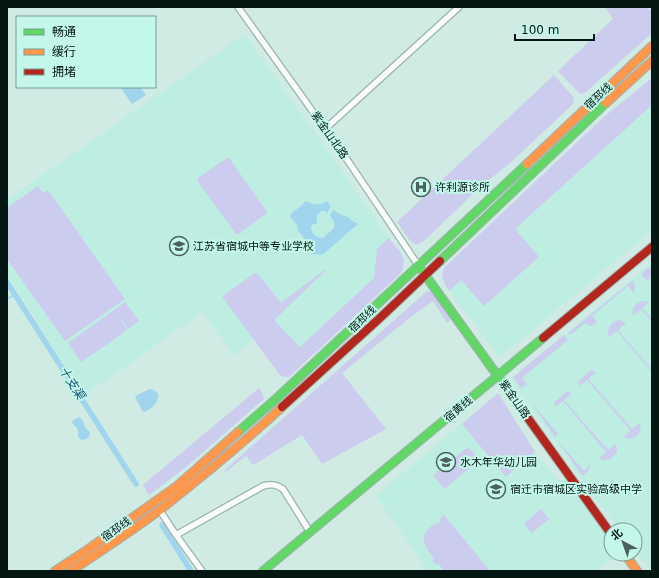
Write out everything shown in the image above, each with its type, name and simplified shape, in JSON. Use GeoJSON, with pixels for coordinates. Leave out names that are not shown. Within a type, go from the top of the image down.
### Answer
{"type":"FeatureCollection","features":[{"type":"Feature","properties":{"kind":"main road","name":"宿邳线"},"geometry":{"type":"LineString","coordinates":[[55,571],[177,486],[293,384],[652,46]]}},
{"type":"Feature","properties":{"kind":"main road","name":"宿邳线"},"geometry":{"type":"LineString","coordinates":[[71,571],[160,510],[213,467],[280,409],[381,317],[652,60]]}},
{"type":"Feature","properties":{"kind":"main road","name":"宿黄线"},"geometry":{"type":"LineString","coordinates":[[263,571],[652,247]]}},
{"type":"Feature","properties":{"kind":"main road","name":"紫金山路"},"geometry":{"type":"LineString","coordinates":[[418,265],[603,523]]}},
{"type":"Feature","properties":{"kind":"main road"},"geometry":{"type":"LineString","coordinates":[[631,562],[637,571]]}},
{"type":"Feature","properties":{"kind":"street","name":"紫金山北路"},"geometry":{"type":"LineString","coordinates":[[238,7],[325,129],[418,265]]}},
{"type":"Feature","properties":{"kind":"street"},"geometry":{"type":"LineString","coordinates":[[325,129],[459,7]]}},
{"type":"Feature","properties":{"kind":"street"},"geometry":{"type":"LineString","coordinates":[[176,535],[263,486],[272,484],[283,489],[310,532]]}},
{"type":"Feature","properties":{"kind":"street"},"geometry":{"type":"LineString","coordinates":[[155,502],[176,535],[202,571]]}},
{"type":"Feature","properties":{"kind":"shaded area"},"geometry":{"type":"Polygon","coordinates":[[[605,7],[647,7],[652,13],[652,33],[582,94],[579,93],[558,71],[613,19],[605,7]]]}},
{"type":"Feature","properties":{"kind":"shaded area","name":"江苏省宿城中等专业学校"},"geometry":{"type":"Polygon","coordinates":[[[245,34],[389,238],[377,249],[374,278],[300,347],[274,321],[234,356],[203,312],[83,396],[7,273],[7,200],[245,34]]]}},
{"type":"Feature","properties":{"kind":"shaded area"},"geometry":{"type":"Polygon","coordinates":[[[554,75],[573,97],[573,104],[509,164],[481,186],[425,240],[419,244],[413,243],[397,222],[554,75]]]}},
{"type":"Feature","properties":{"kind":"shaded area"},"geometry":{"type":"Polygon","coordinates":[[[652,78],[652,105],[515,229],[539,257],[484,306],[461,280],[449,291],[444,283],[444,268],[605,116],[652,78]]]}},
{"type":"Feature","properties":{"kind":"shaded area"},"geometry":{"type":"Polygon","coordinates":[[[121,88],[141,88],[146,95],[132,104],[121,88]]]}},
{"type":"Feature","properties":{"kind":"shaded area"},"geometry":{"type":"Polygon","coordinates":[[[652,105],[652,230],[500,357],[449,291],[652,105]]]}},
{"type":"Feature","properties":{"kind":"shaded area"},"geometry":{"type":"Polygon","coordinates":[[[229,158],[267,212],[238,234],[236,234],[198,182],[198,178],[229,158]]]}},
{"type":"Feature","properties":{"kind":"shaded area"},"geometry":{"type":"Polygon","coordinates":[[[38,186],[43,193],[48,190],[125,299],[65,341],[7,259],[7,208],[38,186]]]}},
{"type":"Feature","properties":{"kind":"shaded area"},"geometry":{"type":"Polygon","coordinates":[[[306,201],[322,204],[327,201],[331,206],[327,213],[326,211],[321,211],[317,215],[317,223],[312,225],[311,229],[317,236],[323,238],[333,228],[334,223],[330,216],[333,210],[341,215],[349,217],[358,224],[322,255],[314,255],[306,247],[303,237],[297,229],[297,225],[290,217],[293,211],[306,201]]]}},
{"type":"Feature","properties":{"kind":"shaded area"},"geometry":{"type":"Polygon","coordinates":[[[389,238],[399,250],[403,258],[401,273],[289,377],[283,377],[280,375],[223,298],[223,296],[255,273],[258,274],[281,303],[324,270],[325,271],[274,320],[300,347],[374,278],[377,249],[389,238]]]}},
{"type":"Feature","properties":{"kind":"shaded area"},"geometry":{"type":"Polygon","coordinates":[[[652,262],[652,571],[643,560],[643,522],[614,522],[511,379],[652,262]]]}},
{"type":"Feature","properties":{"kind":"shaded area"},"geometry":{"type":"Polygon","coordinates":[[[649,267],[652,270],[652,277],[647,281],[641,274],[649,267]]]}},
{"type":"Feature","properties":{"kind":"shaded area"},"geometry":{"type":"Polygon","coordinates":[[[632,281],[635,286],[633,292],[628,286],[592,316],[597,322],[592,326],[585,323],[570,335],[568,333],[632,281]]]}},
{"type":"Feature","properties":{"kind":"shaded area"},"geometry":{"type":"Polygon","coordinates":[[[427,291],[433,292],[449,313],[450,321],[447,323],[433,301],[412,316],[342,373],[386,429],[322,464],[302,435],[253,465],[246,456],[224,473],[226,469],[427,291]]]}},
{"type":"Feature","properties":{"kind":"shaded area"},"geometry":{"type":"Polygon","coordinates":[[[646,301],[649,302],[642,308],[652,319],[652,322],[641,309],[633,316],[635,305],[646,301]]]}},
{"type":"Feature","properties":{"kind":"shaded area"},"geometry":{"type":"Polygon","coordinates":[[[125,302],[139,321],[128,329],[114,310],[125,302]]]}},
{"type":"Feature","properties":{"kind":"shaded area"},"geometry":{"type":"Polygon","coordinates":[[[114,310],[127,330],[81,362],[68,343],[114,310]]]}},
{"type":"Feature","properties":{"kind":"shaded area"},"geometry":{"type":"Polygon","coordinates":[[[619,320],[626,323],[618,330],[652,370],[652,372],[617,331],[609,337],[608,331],[610,326],[619,320]]]}},
{"type":"Feature","properties":{"kind":"shaded area"},"geometry":{"type":"Polygon","coordinates":[[[564,335],[568,340],[522,378],[527,384],[521,388],[513,377],[564,335]]]}},
{"type":"Feature","properties":{"kind":"shaded area"},"geometry":{"type":"Polygon","coordinates":[[[590,371],[596,372],[588,379],[632,429],[640,423],[641,427],[639,434],[634,438],[623,437],[631,431],[587,380],[580,386],[578,382],[590,371]]]}},
{"type":"Feature","properties":{"kind":"shaded area"},"geometry":{"type":"Polygon","coordinates":[[[259,388],[264,399],[185,468],[149,495],[143,485],[259,388]]]}},
{"type":"Feature","properties":{"kind":"shaded area"},"geometry":{"type":"Polygon","coordinates":[[[150,389],[158,394],[157,401],[155,405],[143,412],[135,397],[150,389]]]}},
{"type":"Feature","properties":{"kind":"shaded area"},"geometry":{"type":"Polygon","coordinates":[[[566,392],[572,393],[564,400],[608,450],[615,444],[617,452],[611,458],[604,460],[599,458],[606,452],[563,401],[555,407],[555,402],[566,392]]]}},
{"type":"Feature","properties":{"kind":"shaded area","name":"宿迁市宿城区实验高级中学"},"geometry":{"type":"Polygon","coordinates":[[[498,393],[540,459],[559,481],[567,478],[603,529],[603,562],[608,562],[598,571],[428,571],[376,496],[498,393]]]}},
{"type":"Feature","properties":{"kind":"shaded area"},"geometry":{"type":"Polygon","coordinates":[[[498,393],[535,452],[506,477],[462,424],[498,393]]]}},
{"type":"Feature","properties":{"kind":"shaded area"},"geometry":{"type":"Polygon","coordinates":[[[533,405],[558,434],[555,437],[533,405]]]}},
{"type":"Feature","properties":{"kind":"shaded area"},"geometry":{"type":"Polygon","coordinates":[[[79,417],[90,433],[89,437],[84,440],[80,439],[78,429],[72,423],[73,420],[79,417]]]}},
{"type":"Feature","properties":{"kind":"shaded area"},"geometry":{"type":"Polygon","coordinates":[[[557,440],[584,471],[590,465],[586,473],[582,475],[557,440]]]}},
{"type":"Feature","properties":{"kind":"shaded area"},"geometry":{"type":"Polygon","coordinates":[[[468,447],[479,460],[444,489],[433,475],[468,447]]]}},
{"type":"Feature","properties":{"kind":"shaded area"},"geometry":{"type":"Polygon","coordinates":[[[541,509],[549,519],[532,533],[524,524],[541,509]]]}},
{"type":"Feature","properties":{"kind":"shaded area"},"geometry":{"type":"Polygon","coordinates":[[[444,515],[490,571],[444,571],[438,563],[436,565],[432,560],[434,558],[426,546],[424,536],[430,527],[441,522],[439,519],[444,515]]]}},
{"type":"Feature","properties":{"kind":"waterway","name":"十支渠"},"geometry":{"type":"LineString","coordinates":[[7,282],[136,484]]}},
{"type":"Feature","properties":{"kind":"waterway"},"geometry":{"type":"LineString","coordinates":[[7,299],[15,294]]}},
{"type":"Feature","properties":{"kind":"waterway","name":"十支渠"},"geometry":{"type":"LineString","coordinates":[[162,525],[191,571]]}},
{"type":"Feature","properties":{"kind":"traffic: fast"},"geometry":{"type":"LineString","coordinates":[[440,261],[606,103]]}},
{"type":"Feature","properties":{"kind":"traffic: fast"},"geometry":{"type":"LineString","coordinates":[[238,432],[277,398],[527,164]]}},
{"type":"Feature","properties":{"kind":"traffic: fast"},"geometry":{"type":"LineString","coordinates":[[418,265],[525,414]]}},
{"type":"Feature","properties":{"kind":"traffic: fast"},"geometry":{"type":"LineString","coordinates":[[263,571],[543,338]]}},
{"type":"Feature","properties":{"kind":"traffic: slow"},"geometry":{"type":"LineString","coordinates":[[527,164],[652,46]]}},
{"type":"Feature","properties":{"kind":"traffic: slow"},"geometry":{"type":"LineString","coordinates":[[606,103],[652,61]]}},
{"type":"Feature","properties":{"kind":"traffic: slow"},"geometry":{"type":"LineString","coordinates":[[71,571],[128,533],[192,485],[282,407]]}},
{"type":"Feature","properties":{"kind":"traffic: slow"},"geometry":{"type":"LineString","coordinates":[[55,571],[177,486],[238,432]]}},
{"type":"Feature","properties":{"kind":"traffic: slow"},"geometry":{"type":"LineString","coordinates":[[631,562],[637,571]]}},
{"type":"Feature","properties":{"kind":"traffic: jam"},"geometry":{"type":"LineString","coordinates":[[543,338],[652,247]]}},
{"type":"Feature","properties":{"kind":"traffic: jam"},"geometry":{"type":"LineString","coordinates":[[282,407],[440,261]]}},
{"type":"Feature","properties":{"kind":"traffic: jam"},"geometry":{"type":"LineString","coordinates":[[525,414],[603,523]]}},
{"type":"Feature","properties":{"kind":"place","name":"许利源诊所"},"geometry":{"type":"Point","coordinates":[421,187]}},
{"type":"Feature","properties":{"kind":"place","name":"江苏省宿城中等专业学校"},"geometry":{"type":"Point","coordinates":[179,246]}},
{"type":"Feature","properties":{"kind":"place","name":"水木年华幼儿园"},"geometry":{"type":"Point","coordinates":[446,462]}},
{"type":"Feature","properties":{"kind":"place","name":"宿迁市宿城区实验高级中学"},"geometry":{"type":"Point","coordinates":[496,489]}}]}
